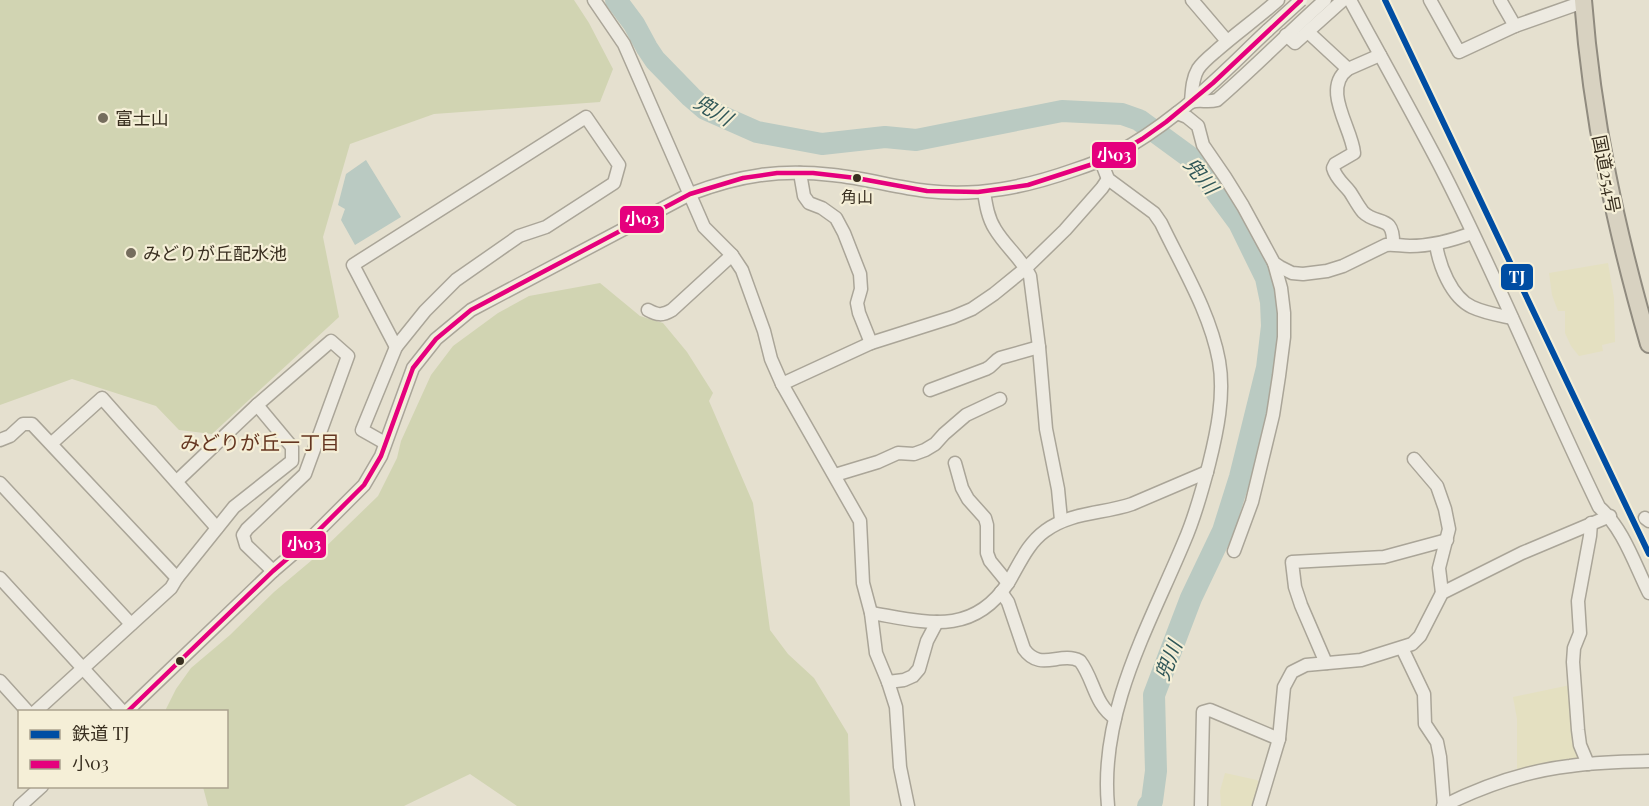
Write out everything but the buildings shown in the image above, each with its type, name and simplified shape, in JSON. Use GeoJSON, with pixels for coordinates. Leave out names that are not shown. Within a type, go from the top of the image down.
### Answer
{"type":"FeatureCollection","features":[{"type":"Feature","properties":{"kind":"highway","name":"国道254号"},"geometry":{"type":"LineString","coordinates":[[1583,1],[1590,75],[1608,185],[1619,236],[1649,344]]}},
{"type":"Feature","properties":{"kind":"street"},"geometry":{"type":"LineString","coordinates":[[594,0],[624,45],[704,227],[732,255],[742,270],[782,384],[860,521],[863,583],[871,613],[876,653],[896,706],[900,767],[908,806]]}},
{"type":"Feature","properties":{"kind":"street"},"geometry":{"type":"LineString","coordinates":[[1192,0],[1227,41]]}},
{"type":"Feature","properties":{"kind":"street"},"geometry":{"type":"LineString","coordinates":[[125,710],[308,541],[364,485],[381,456],[413,368],[436,339],[471,310],[690,194],[718,183],[770,173],[800,173],[834,175],[957,194],[984,192],[1041,182],[1103,160],[1138,141],[1191,102],[1301,0]]}},
{"type":"Feature","properties":{"kind":"street"},"geometry":{"type":"LineString","coordinates":[[1191,102],[1201,99],[1209,102],[1217,100],[1263,60],[1288,33],[1325,0]]}},
{"type":"Feature","properties":{"kind":"street"},"geometry":{"type":"LineString","coordinates":[[1191,102],[1193,83],[1202,65],[1227,41],[1273,4],[1295,43],[1343,0]]}},
{"type":"Feature","properties":{"kind":"street"},"geometry":{"type":"LineString","coordinates":[[1350,0],[1439,165],[1599,507],[1610,516],[1649,593]]}},
{"type":"Feature","properties":{"kind":"street"},"geometry":{"type":"LineString","coordinates":[[1430,0],[1459,52],[1515,26],[1583,1]]}},
{"type":"Feature","properties":{"kind":"street"},"geometry":{"type":"LineString","coordinates":[[1500,0],[1515,26]]}},
{"type":"Feature","properties":{"kind":"street"},"geometry":{"type":"LineString","coordinates":[[1308,32],[1348,69]]}},
{"type":"Feature","properties":{"kind":"street"},"geometry":{"type":"LineString","coordinates":[[1380,55],[1342,74],[1337,90],[1338,99],[1354,153],[1335,164],[1333,168],[1339,180],[1364,212],[1385,221],[1393,244]]}},
{"type":"Feature","properties":{"kind":"street"},"geometry":{"type":"LineString","coordinates":[[1177,113],[1187,117],[1198,126],[1203,145],[1243,206],[1274,263],[1281,288],[1284,337],[1273,415],[1254,492],[1234,551]]}},
{"type":"Feature","properties":{"kind":"street"},"geometry":{"type":"LineString","coordinates":[[385,443],[362,430],[396,347],[425,311],[456,280],[519,236],[546,227],[614,183],[620,165],[586,117],[353,265],[396,347]]}},
{"type":"Feature","properties":{"kind":"street"},"geometry":{"type":"LineString","coordinates":[[1103,160],[1108,178],[1154,213],[1161,223],[1208,320],[1219,362],[1221,391],[1213,449],[1200,500],[1123,687],[1115,718],[1108,768],[1108,806]]}},
{"type":"Feature","properties":{"kind":"street"},"geometry":{"type":"LineString","coordinates":[[800,173],[804,196],[809,203],[822,208],[836,218],[844,234],[860,274],[861,289],[857,303],[871,343]]}},
{"type":"Feature","properties":{"kind":"street"},"geometry":{"type":"LineString","coordinates":[[782,384],[871,343],[972,309],[1026,268],[1065,230],[1108,178]]}},
{"type":"Feature","properties":{"kind":"street"},"geometry":{"type":"LineString","coordinates":[[984,192],[993,228],[1030,276],[1046,429],[1058,489],[1061,520]]}},
{"type":"Feature","properties":{"kind":"street"},"geometry":{"type":"LineString","coordinates":[[1274,263],[1292,273],[1314,273],[1343,266],[1386,245],[1436,244],[1472,233]]}},
{"type":"Feature","properties":{"kind":"street"},"geometry":{"type":"LineString","coordinates":[[1436,244],[1437,258],[1446,278],[1459,297],[1479,310],[1512,318]]}},
{"type":"Feature","properties":{"kind":"street"},"geometry":{"type":"LineString","coordinates":[[648,310],[656,314],[664,314],[672,310],[732,255]]}},
{"type":"Feature","properties":{"kind":"street"},"geometry":{"type":"LineString","coordinates":[[177,481],[257,405],[331,341],[348,356],[305,474],[243,535],[246,544],[273,571]]}},
{"type":"Feature","properties":{"kind":"street"},"geometry":{"type":"LineString","coordinates":[[930,390],[986,369],[1000,358],[1039,346]]}},
{"type":"Feature","properties":{"kind":"street"},"geometry":{"type":"LineString","coordinates":[[52,443],[102,398],[217,528]]}},
{"type":"Feature","properties":{"kind":"street"},"geometry":{"type":"LineString","coordinates":[[835,475],[878,462],[898,453],[914,454],[925,450],[935,444],[966,415],[1000,399]]}},
{"type":"Feature","properties":{"kind":"street"},"geometry":{"type":"LineString","coordinates":[[36,710],[171,588],[234,507],[292,461],[292,447],[257,405]]}},
{"type":"Feature","properties":{"kind":"street"},"geometry":{"type":"LineString","coordinates":[[0,440],[10,436],[23,424],[32,424],[177,578]]}},
{"type":"Feature","properties":{"kind":"street"},"geometry":{"type":"LineString","coordinates":[[1259,806],[1280,739],[1284,687],[1292,672],[1306,665],[1361,660],[1412,644],[1420,636],[1442,593],[1439,568],[1449,529],[1447,519],[1437,486],[1414,459]]}},
{"type":"Feature","properties":{"kind":"street"},"geometry":{"type":"LineString","coordinates":[[954,463],[968,500],[985,518],[987,553],[1004,587],[1024,649],[1028,655],[1039,661],[1075,658],[1080,661],[1102,706],[1115,718]]}},
{"type":"Feature","properties":{"kind":"street"},"geometry":{"type":"LineString","coordinates":[[871,613],[938,622],[960,621],[976,615],[1004,587],[1028,546],[1061,520],[1119,508],[1173,488],[1207,472]]}},
{"type":"Feature","properties":{"kind":"street"},"geometry":{"type":"LineString","coordinates":[[0,483],[131,624]]}},
{"type":"Feature","properties":{"kind":"street"},"geometry":{"type":"LineString","coordinates":[[1442,593],[1522,553],[1610,516]]}},
{"type":"Feature","properties":{"kind":"street"},"geometry":{"type":"LineString","coordinates":[[1588,764],[1580,745],[1573,662],[1574,648],[1580,633],[1578,601],[1591,523]]}},
{"type":"Feature","properties":{"kind":"street"},"geometry":{"type":"LineString","coordinates":[[1326,663],[1301,605],[1295,587],[1292,562],[1384,557],[1447,540]]}},
{"type":"Feature","properties":{"kind":"street"},"geometry":{"type":"LineString","coordinates":[[0,578],[123,710]]}},
{"type":"Feature","properties":{"kind":"street"},"geometry":{"type":"LineString","coordinates":[[888,682],[904,680],[913,676],[919,669],[927,641],[938,622]]}},
{"type":"Feature","properties":{"kind":"street"},"geometry":{"type":"LineString","coordinates":[[1402,648],[1424,694],[1425,724],[1437,742],[1443,806],[1470,793],[1546,770],[1588,764],[1649,761]]}},
{"type":"Feature","properties":{"kind":"street"},"geometry":{"type":"LineString","coordinates":[[0,681],[27,710]]}},
{"type":"Feature","properties":{"kind":"street"},"geometry":{"type":"LineString","coordinates":[[1201,806],[1203,712],[1210,710],[1280,739]]}},
{"type":"Feature","properties":{"kind":"street"},"geometry":{"type":"LineString","coordinates":[[20,806],[40,788]]}},
{"type":"Feature","properties":{"kind":"shaded area"},"geometry":{"type":"Polygon","coordinates":[[[366,160],[401,217],[355,245],[341,220],[345,209],[338,205],[346,174],[366,160]]]}},
{"type":"Feature","properties":{"kind":"shaded area"},"geometry":{"type":"Polygon","coordinates":[[[1608,263],[1614,298],[1615,342],[1602,345],[1603,351],[1579,356],[1565,333],[1565,311],[1558,311],[1552,295],[1549,273],[1608,263]]]}},
{"type":"Feature","properties":{"kind":"shaded area"},"geometry":{"type":"Polygon","coordinates":[[[1570,685],[1582,758],[1517,769],[1517,719],[1513,697],[1570,685]]]}},
{"type":"Feature","properties":{"kind":"shaded area"},"geometry":{"type":"Polygon","coordinates":[[[1225,773],[1257,780],[1261,786],[1254,806],[1221,806],[1220,791],[1225,773]]]}},
{"type":"Feature","properties":{"kind":"green space"},"geometry":{"type":"Polygon","coordinates":[[[0,0],[574,0],[613,69],[600,102],[434,114],[350,144],[323,237],[339,317],[212,434],[179,430],[156,406],[72,379],[0,405],[0,0]]]}},
{"type":"Feature","properties":{"kind":"green space"},"geometry":{"type":"Polygon","coordinates":[[[600,283],[640,316],[663,323],[687,352],[713,393],[709,401],[753,503],[770,630],[788,654],[814,678],[848,734],[850,806],[517,806],[470,774],[404,806],[208,806],[203,788],[228,788],[228,710],[166,710],[176,689],[191,668],[312,560],[378,496],[397,458],[401,441],[431,375],[453,346],[498,313],[529,296],[600,283]]]}},
{"type":"Feature","properties":{"kind":"waterway","name":"兜川"},"geometry":{"type":"LineString","coordinates":[[616,0],[634,24],[655,60],[691,97],[705,109],[757,132],[822,144],[885,137],[916,140],[1062,111],[1122,114],[1139,120],[1191,158],[1239,223],[1266,278],[1271,302],[1272,326],[1267,368],[1240,477],[1223,531],[1191,598],[1154,695],[1156,771],[1152,801],[1148,806]]}},
{"type":"Feature","properties":{"kind":"rail line","name":"TJ"},"geometry":{"type":"LineString","coordinates":[[1385,0],[1649,554]]}},
{"type":"Feature","properties":{"kind":"transit line","name":"小03"},"geometry":{"type":"LineString","coordinates":[[129,710],[364,485],[381,456],[413,368],[436,339],[471,310],[690,194],[743,178],[777,173],[813,173],[927,191],[978,192],[1028,185],[1096,163],[1142,139],[1166,122],[1213,83],[1301,0]]}},
{"type":"Feature","properties":{"kind":"place","name":"富士山"},"geometry":{"type":"Point","coordinates":[103,118]}},
{"type":"Feature","properties":{"kind":"place","name":"角山"},"geometry":{"type":"Point","coordinates":[857,178]}},
{"type":"Feature","properties":{"kind":"place","name":"みどりが丘配水池"},"geometry":{"type":"Point","coordinates":[131,253]}},
{"type":"Feature","properties":{"kind":"district","name":"みどりが丘一丁目"},"geometry":{"type":"Point","coordinates":[260,441]}}]}
